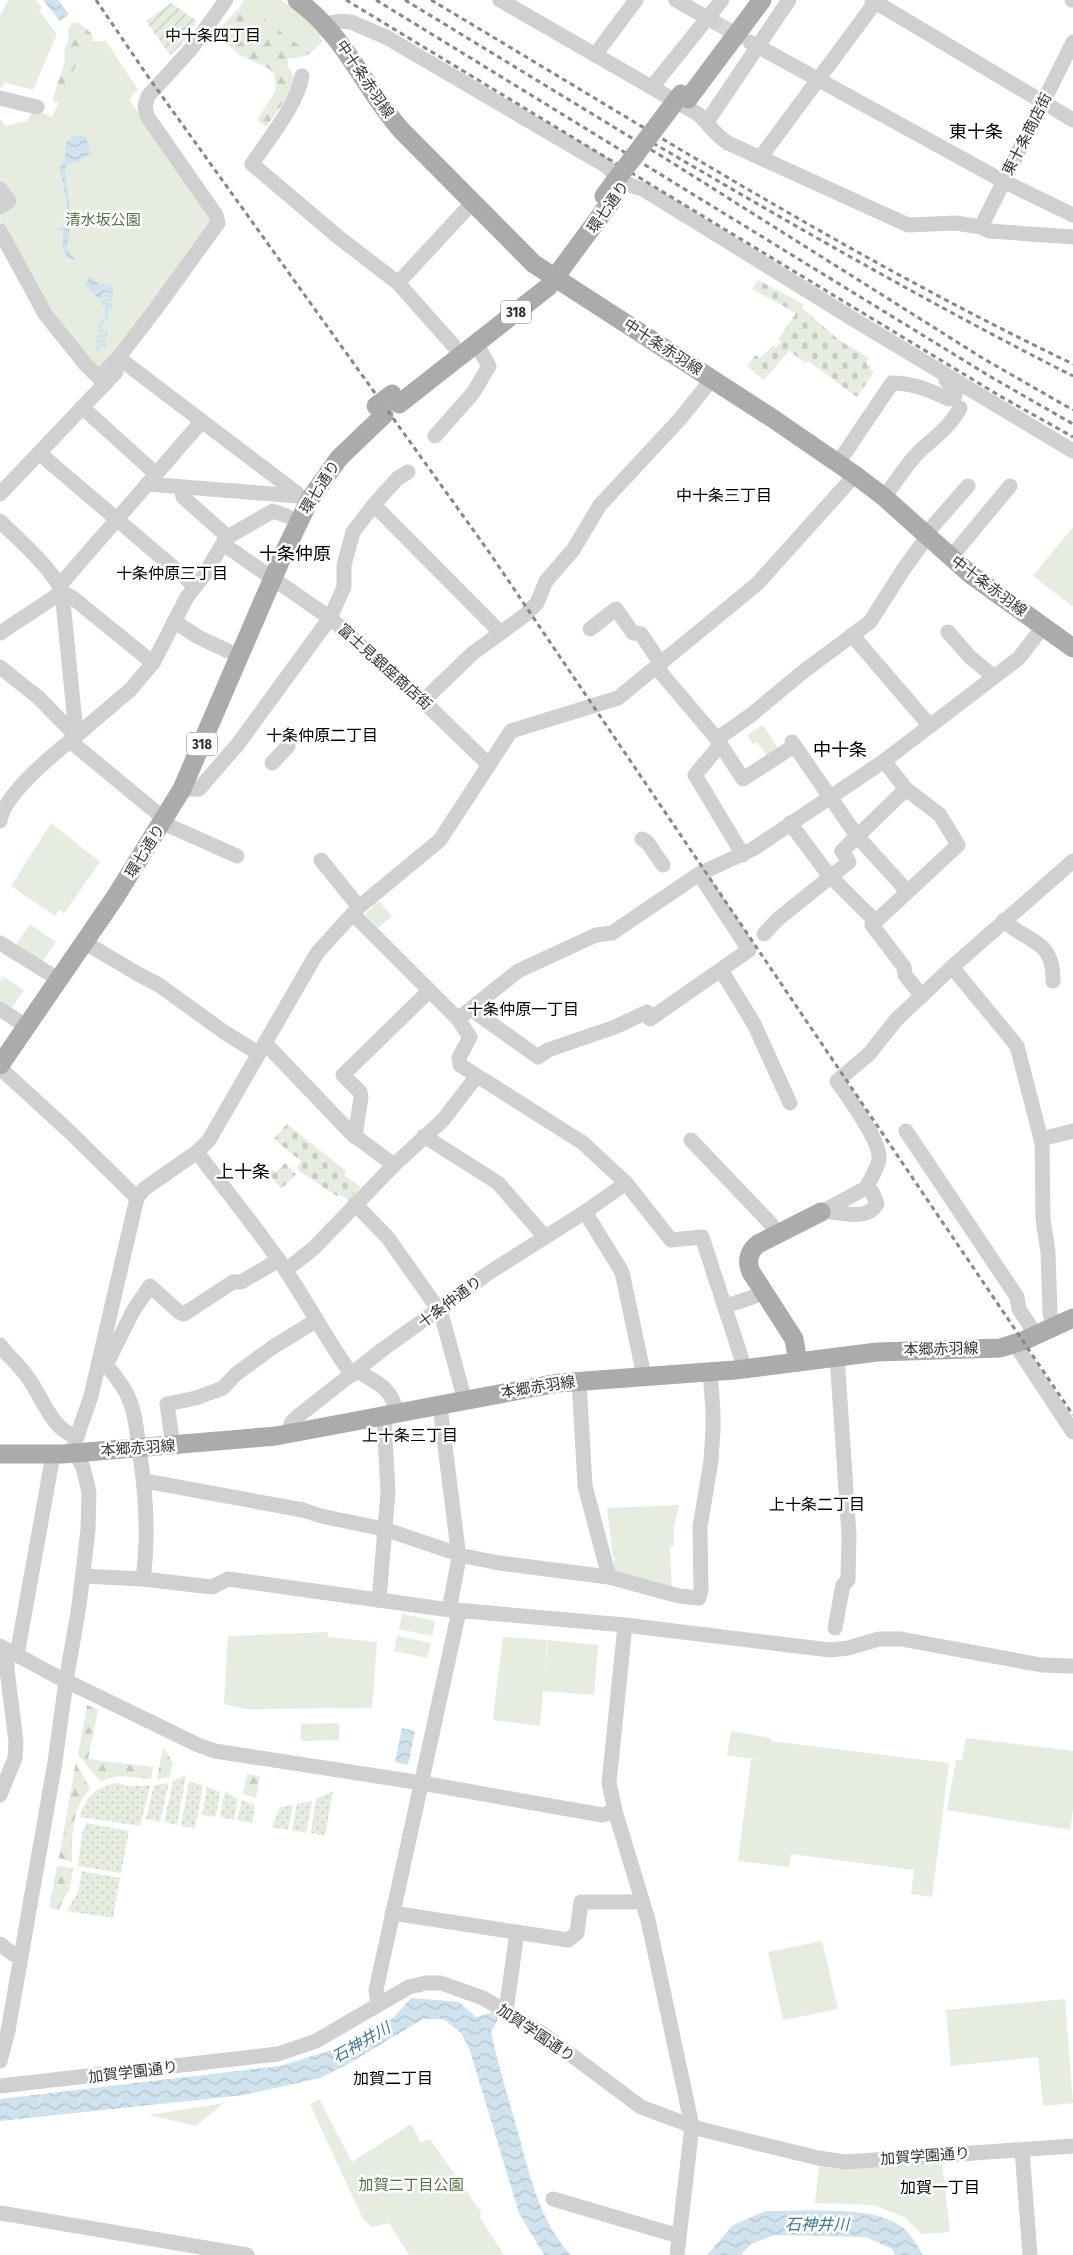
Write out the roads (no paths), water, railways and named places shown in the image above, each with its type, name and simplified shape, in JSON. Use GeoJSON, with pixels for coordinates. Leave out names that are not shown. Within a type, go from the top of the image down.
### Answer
{"type":"FeatureCollection","features":[{"type":"Feature","properties":{"kind":"main road","name":"中十条赤羽線"},"geometry":{"type":"LineString","coordinates":[[297,0],[326,24],[393,121],[534,264],[712,379],[855,475],[884,497],[950,557],[984,584],[1073,648]]}},
{"type":"Feature","properties":{"kind":"main road","name":"環七通り"},"geometry":{"type":"LineString","coordinates":[[0,1066],[84,942],[160,818],[228,651],[323,477],[388,404],[453,345],[551,275],[684,96],[751,0]]}},
{"type":"Feature","properties":{"kind":"main road","name":"環七通り"},"geometry":{"type":"LineString","coordinates":[[684,96],[762,0]]}},
{"type":"Feature","properties":{"kind":"main road","name":"環七通り"},"geometry":{"type":"LineString","coordinates":[[0,1046],[160,818],[191,789],[268,576],[287,516],[297,495],[331,448],[352,426],[388,404],[476,343],[548,287],[551,275]]}},
{"type":"Feature","properties":{"kind":"main road"},"geometry":{"type":"LineString","coordinates":[[798,1362],[794,1339],[748,1266],[749,1256],[758,1244],[822,1212]]}},
{"type":"Feature","properties":{"kind":"main road","name":"本郷赤羽線"},"geometry":{"type":"LineString","coordinates":[[0,1454],[53,1455],[76,1445],[139,1448],[287,1434],[579,1380],[745,1369],[893,1350],[1000,1348],[1015,1344],[1073,1318]]}},
{"type":"Feature","properties":{"kind":"street"},"geometry":{"type":"LineString","coordinates":[[0,494],[82,408],[156,310],[218,222],[216,215],[147,116],[145,106],[148,96],[191,49],[226,0]]}},
{"type":"Feature","properties":{"kind":"street"},"geometry":{"type":"LineString","coordinates":[[500,0],[646,86],[652,87],[698,114],[707,122],[713,133],[719,138],[908,225],[956,223],[981,227],[989,231],[1073,237]]}},
{"type":"Feature","properties":{"kind":"street"},"geometry":{"type":"LineString","coordinates":[[594,55],[636,0]]}},
{"type":"Feature","properties":{"kind":"street"},"geometry":{"type":"LineString","coordinates":[[676,0],[711,20]]}},
{"type":"Feature","properties":{"kind":"street"},"geometry":{"type":"LineString","coordinates":[[652,87],[711,20],[722,0]]}},
{"type":"Feature","properties":{"kind":"street"},"geometry":{"type":"LineString","coordinates":[[707,122],[754,44],[789,0]]}},
{"type":"Feature","properties":{"kind":"street"},"geometry":{"type":"LineString","coordinates":[[760,158],[875,1],[1073,120]]}},
{"type":"Feature","properties":{"kind":"street"},"geometry":{"type":"LineString","coordinates":[[326,24],[340,21],[351,22],[394,41],[608,167],[610,171],[632,187],[643,189],[1073,451]]}},
{"type":"Feature","properties":{"kind":"street","name":"東十条商店街"},"geometry":{"type":"LineString","coordinates":[[981,227],[1073,42]]}},
{"type":"Feature","properties":{"kind":"street"},"geometry":{"type":"LineString","coordinates":[[754,44],[1003,181],[1073,215]]}},
{"type":"Feature","properties":{"kind":"street"},"geometry":{"type":"LineString","coordinates":[[302,76],[301,84],[286,112],[252,164],[337,236],[398,283],[453,345]]}},
{"type":"Feature","properties":{"kind":"street"},"geometry":{"type":"LineString","coordinates":[[0,98],[37,107]]}},
{"type":"Feature","properties":{"kind":"street"},"geometry":{"type":"LineString","coordinates":[[0,189],[10,201],[0,207]]}},
{"type":"Feature","properties":{"kind":"street"},"geometry":{"type":"LineString","coordinates":[[398,283],[472,203]]}},
{"type":"Feature","properties":{"kind":"street"},"geometry":{"type":"LineString","coordinates":[[0,232],[45,314],[86,365],[102,380]]}},
{"type":"Feature","properties":{"kind":"street"},"geometry":{"type":"LineString","coordinates":[[102,380],[124,362],[165,308]]}},
{"type":"Feature","properties":{"kind":"street"},"geometry":{"type":"LineString","coordinates":[[435,436],[474,393],[489,366],[476,343]]}},
{"type":"Feature","properties":{"kind":"street"},"geometry":{"type":"LineString","coordinates":[[124,362],[297,495]]}},
{"type":"Feature","properties":{"kind":"street"},"geometry":{"type":"LineString","coordinates":[[838,463],[892,384],[905,383],[949,398],[955,396],[956,391],[939,374],[938,370]]}},
{"type":"Feature","properties":{"kind":"street"},"geometry":{"type":"LineString","coordinates":[[423,701],[473,653],[525,615],[537,603],[546,581],[576,545],[600,505],[680,419],[712,379]]}},
{"type":"Feature","properties":{"kind":"street"},"geometry":{"type":"LineString","coordinates":[[82,408],[152,479],[181,488],[297,495]]}},
{"type":"Feature","properties":{"kind":"street"},"geometry":{"type":"LineString","coordinates":[[884,497],[922,449],[936,438],[960,408]]}},
{"type":"Feature","properties":{"kind":"street"},"geometry":{"type":"LineString","coordinates":[[0,633],[61,588],[117,519],[202,421]]}},
{"type":"Feature","properties":{"kind":"street"},"geometry":{"type":"LineString","coordinates":[[39,453],[195,586]]}},
{"type":"Feature","properties":{"kind":"street"},"geometry":{"type":"LineString","coordinates":[[191,789],[238,744],[330,618],[344,586],[344,566],[349,543],[363,518],[398,478],[408,472]]}},
{"type":"Feature","properties":{"kind":"street"},"geometry":{"type":"LineString","coordinates":[[76,1445],[102,1365],[137,1198],[144,1189],[196,1152],[213,1135],[312,959],[327,940],[356,910],[440,840],[511,731],[616,699],[757,584],[855,475]]}},
{"type":"Feature","properties":{"kind":"street"},"geometry":{"type":"LineString","coordinates":[[743,855],[694,775],[718,742],[870,622],[926,536],[968,486]]}},
{"type":"Feature","properties":{"kind":"street"},"geometry":{"type":"LineString","coordinates":[[950,557],[1010,486]]}},
{"type":"Feature","properties":{"kind":"street","name":"富士見銀座商店街"},"geometry":{"type":"LineString","coordinates":[[181,488],[183,496],[225,541],[268,576],[330,618],[423,701],[489,765]]}},
{"type":"Feature","properties":{"kind":"street"},"geometry":{"type":"LineString","coordinates":[[374,505],[501,633]]}},
{"type":"Feature","properties":{"kind":"street"},"geometry":{"type":"LineString","coordinates":[[0,821],[9,803],[21,786],[73,738],[130,690],[153,663],[174,621],[225,541],[273,511],[287,516]]}},
{"type":"Feature","properties":{"kind":"street"},"geometry":{"type":"LineString","coordinates":[[0,521],[61,588],[153,663]]}},
{"type":"Feature","properties":{"kind":"street"},"geometry":{"type":"LineString","coordinates":[[61,588],[73,738]]}},
{"type":"Feature","properties":{"kind":"street"},"geometry":{"type":"LineString","coordinates":[[590,628],[616,609],[633,633],[641,634],[658,665],[718,742],[743,779],[793,744],[828,798],[857,836],[907,892]]}},
{"type":"Feature","properties":{"kind":"street"},"geometry":{"type":"LineString","coordinates":[[174,621],[198,637],[228,651]]}},
{"type":"Feature","properties":{"kind":"street"},"geometry":{"type":"LineString","coordinates":[[458,1019],[518,971],[596,935],[612,933],[699,874],[743,855],[884,761],[1019,658],[1043,627]]}},
{"type":"Feature","properties":{"kind":"street"},"geometry":{"type":"LineString","coordinates":[[948,632],[970,657],[994,677]]}},
{"type":"Feature","properties":{"kind":"street"},"geometry":{"type":"LineString","coordinates":[[852,635],[930,726]]}},
{"type":"Feature","properties":{"kind":"street"},"geometry":{"type":"LineString","coordinates":[[0,666],[39,698],[73,738],[160,818],[237,856]]}},
{"type":"Feature","properties":{"kind":"street"},"geometry":{"type":"LineString","coordinates":[[272,762],[288,746]]}},
{"type":"Feature","properties":{"kind":"street"},"geometry":{"type":"LineString","coordinates":[[884,761],[906,788],[940,815],[958,845],[872,925],[904,967],[905,975],[922,996]]}},
{"type":"Feature","properties":{"kind":"street"},"geometry":{"type":"LineString","coordinates":[[764,934],[778,919],[849,862],[842,851],[906,788]]}},
{"type":"Feature","properties":{"kind":"street"},"geometry":{"type":"LineString","coordinates":[[790,823],[831,876],[876,922]]}},
{"type":"Feature","properties":{"kind":"street"},"geometry":{"type":"LineString","coordinates":[[642,839],[648,842],[663,865]]}},
{"type":"Feature","properties":{"kind":"street"},"geometry":{"type":"LineString","coordinates":[[321,860],[356,910],[429,991],[458,1019],[470,1037],[458,1062],[476,1076],[570,1133],[626,1183],[671,1240],[702,1237],[745,1369]]}},
{"type":"Feature","properties":{"kind":"street"},"geometry":{"type":"LineString","coordinates":[[822,1212],[866,1188],[879,1160],[879,1153],[872,1135],[837,1080],[869,1054],[896,1020],[952,967],[1073,861]]}},
{"type":"Feature","properties":{"kind":"street"},"geometry":{"type":"LineString","coordinates":[[471,1009],[538,1057],[548,1050],[648,1016],[722,970],[749,950],[699,874]]}},
{"type":"Feature","properties":{"kind":"street"},"geometry":{"type":"LineString","coordinates":[[1004,920],[1043,948],[1053,962],[1053,981]]}},
{"type":"Feature","properties":{"kind":"street"},"geometry":{"type":"LineString","coordinates":[[84,942],[159,985],[224,1032],[262,1048],[355,1137],[394,1164]]}},
{"type":"Feature","properties":{"kind":"street"},"geometry":{"type":"LineString","coordinates":[[0,943],[50,974]]}},
{"type":"Feature","properties":{"kind":"street"},"geometry":{"type":"LineString","coordinates":[[906,1131],[1017,1297],[1019,1310],[1044,1331],[1050,1313],[1048,1252],[1043,1219],[1041,1140],[1017,1046],[952,967]]}},
{"type":"Feature","properties":{"kind":"street"},"geometry":{"type":"LineString","coordinates":[[722,970],[754,1024],[790,1103]]}},
{"type":"Feature","properties":{"kind":"street"},"geometry":{"type":"LineString","coordinates":[[355,1137],[361,1097],[360,1092],[343,1075],[429,991]]}},
{"type":"Feature","properties":{"kind":"street"},"geometry":{"type":"LineString","coordinates":[[0,1009],[18,1021]]}},
{"type":"Feature","properties":{"kind":"street"},"geometry":{"type":"LineString","coordinates":[[0,1066],[137,1198]]}},
{"type":"Feature","properties":{"kind":"street"},"geometry":{"type":"LineString","coordinates":[[102,1365],[133,1311],[150,1286],[179,1312],[184,1314],[233,1282],[241,1282],[282,1265],[314,1248],[394,1164],[442,1120],[476,1076]]}},
{"type":"Feature","properties":{"kind":"street"},"geometry":{"type":"LineString","coordinates":[[1041,1140],[1073,1131]]}},
{"type":"Feature","properties":{"kind":"street"},"geometry":{"type":"LineString","coordinates":[[424,1136],[498,1183],[546,1237]]}},
{"type":"Feature","properties":{"kind":"street"},"geometry":{"type":"LineString","coordinates":[[691,1140],[771,1224],[777,1234]]}},
{"type":"Feature","properties":{"kind":"street"},"geometry":{"type":"LineString","coordinates":[[196,1152],[254,1223],[317,1320],[337,1355],[354,1373],[382,1385],[394,1401],[390,1415],[388,1492],[379,1600]]}},
{"type":"Feature","properties":{"kind":"street","name":"十条仲通り"},"geometry":{"type":"LineString","coordinates":[[287,1434],[292,1422],[297,1417],[382,1350],[490,1272],[585,1212],[626,1183]]}},
{"type":"Feature","properties":{"kind":"street"},"geometry":{"type":"LineString","coordinates":[[822,1212],[832,1211],[857,1216],[868,1212],[876,1204],[872,1192],[866,1188]]}},
{"type":"Feature","properties":{"kind":"street"},"geometry":{"type":"LineString","coordinates":[[355,1204],[388,1238],[439,1310],[465,1401]]}},
{"type":"Feature","properties":{"kind":"street"},"geometry":{"type":"LineString","coordinates":[[585,1212],[622,1272],[644,1376]]}},
{"type":"Feature","properties":{"kind":"street"},"geometry":{"type":"LineString","coordinates":[[726,1306],[764,1292]]}},
{"type":"Feature","properties":{"kind":"street"},"geometry":{"type":"LineString","coordinates":[[173,1446],[168,1404],[196,1398],[223,1388],[236,1374],[272,1347],[317,1320]]}},
{"type":"Feature","properties":{"kind":"street"},"geometry":{"type":"LineString","coordinates":[[1015,1344],[1073,1432]]}},
{"type":"Feature","properties":{"kind":"street"},"geometry":{"type":"LineString","coordinates":[[0,1345],[26,1376],[56,1422],[76,1445],[89,1492],[88,1530],[83,1576],[55,1762],[8,2031],[0,2061]]}},
{"type":"Feature","properties":{"kind":"street"},"geometry":{"type":"LineString","coordinates":[[836,1628],[843,1585],[848,1580],[849,1535],[837,1356]]}},
{"type":"Feature","properties":{"kind":"street"},"geometry":{"type":"LineString","coordinates":[[102,1365],[123,1388],[131,1404],[136,1421],[145,1481],[146,1558],[143,1579]]}},
{"type":"Feature","properties":{"kind":"street"},"geometry":{"type":"LineString","coordinates":[[145,1481],[302,1510],[321,1516],[384,1529],[458,1554],[499,1563],[609,1577],[678,1596],[699,1598],[701,1590],[700,1527],[711,1453],[713,1411],[710,1372]]}},
{"type":"Feature","properties":{"kind":"street"},"geometry":{"type":"LineString","coordinates":[[579,1380],[585,1486],[609,1577]]}},
{"type":"Feature","properties":{"kind":"street"},"geometry":{"type":"LineString","coordinates":[[378,2005],[376,1990],[422,1783],[454,1610],[458,1554],[447,1477],[448,1461],[440,1406]]}},
{"type":"Feature","properties":{"kind":"street"},"geometry":{"type":"LineString","coordinates":[[0,1795],[15,1758],[16,1748],[15,1727],[4,1670],[53,1455]]}},
{"type":"Feature","properties":{"kind":"street"},"geometry":{"type":"LineString","coordinates":[[83,1576],[143,1579],[212,1587],[228,1579],[454,1610],[625,1625],[830,1650],[848,1648],[879,1639],[901,1639],[1041,1665],[1073,1666]]}},
{"type":"Feature","properties":{"kind":"street"},"geometry":{"type":"LineString","coordinates":[[625,1625],[609,1783],[615,1811],[652,1938],[692,2126],[676,2255]]}},
{"type":"Feature","properties":{"kind":"street"},"geometry":{"type":"LineString","coordinates":[[8,1650],[66,1681],[198,1745],[215,1751],[422,1783],[602,1814],[615,1811]]}},
{"type":"Feature","properties":{"kind":"street"},"geometry":{"type":"LineString","coordinates":[[392,1913],[568,1940],[576,1933],[581,1902],[634,1902],[642,1900]]}},
{"type":"Feature","properties":{"kind":"street"},"geometry":{"type":"LineString","coordinates":[[506,2011],[517,1932]]}},
{"type":"Feature","properties":{"kind":"street"},"geometry":{"type":"LineString","coordinates":[[0,1944],[14,1954],[21,1955]]}},
{"type":"Feature","properties":{"kind":"street","name":"加賀学園通り"},"geometry":{"type":"LineString","coordinates":[[0,2086],[278,2054],[316,2041],[410,1987],[434,1983],[448,1984],[472,1993],[506,2011],[543,2034],[638,2106],[692,2126],[835,2162],[1073,2146]]}},
{"type":"Feature","properties":{"kind":"street"},"geometry":{"type":"LineString","coordinates":[[1022,2150],[1030,2255]]}},
{"type":"Feature","properties":{"kind":"street"},"geometry":{"type":"LineString","coordinates":[[553,2199],[678,2236]]}},
{"type":"Feature","properties":{"kind":"street"},"geometry":{"type":"LineString","coordinates":[[0,2213],[184,2250],[247,2255]]}},
{"type":"Feature","properties":{"kind":"water"},"geometry":{"type":"Polygon","coordinates":[[[43,0],[58,0],[69,14],[60,21],[43,0]]]}},
{"type":"Feature","properties":{"kind":"water"},"geometry":{"type":"Polygon","coordinates":[[[85,135],[91,153],[79,162],[69,163],[65,168],[71,219],[67,248],[75,260],[67,258],[62,247],[67,205],[60,168],[65,158],[66,143],[72,137],[85,135]]]}},
{"type":"Feature","properties":{"kind":"water"},"geometry":{"type":"Polygon","coordinates":[[[89,276],[98,283],[113,286],[113,294],[105,292],[100,300],[85,284],[89,276]]]}},
{"type":"Feature","properties":{"kind":"water"},"geometry":{"type":"Polygon","coordinates":[[[402,1728],[415,1731],[408,1765],[395,1762],[402,1728]]]}},
{"type":"Feature","properties":{"kind":"water","name":"石神井川"},"geometry":{"type":"Polygon","coordinates":[[[411,1998],[459,2002],[476,2017],[494,2012],[500,2015],[491,2032],[531,2179],[543,2212],[560,2242],[571,2255],[544,2255],[519,2213],[470,2051],[461,2033],[443,2019],[423,2019],[348,2064],[320,2078],[244,2095],[0,2121],[0,2099],[280,2066],[357,2042],[393,2018],[411,1998]]]}},
{"type":"Feature","properties":{"kind":"water","name":"石神井川"},"geometry":{"type":"Polygon","coordinates":[[[818,2210],[873,2215],[902,2227],[911,2236],[923,2255],[895,2255],[892,2249],[866,2237],[775,2235],[751,2244],[741,2255],[707,2255],[733,2225],[766,2211],[818,2210]]]}},
{"type":"Feature","properties":{"kind":"waterway"},"geometry":{"type":"LineString","coordinates":[[97,350],[98,346],[105,346],[105,342],[98,341],[98,337],[106,336],[107,332],[99,331],[99,327],[107,317],[106,308],[111,308],[111,305],[103,305],[103,301],[111,300],[111,296],[104,295]]}},
{"type":"Feature","properties":{"kind":"tunnel"},"geometry":{"type":"LineString","coordinates":[[716,23],[745,39]]}},
{"type":"Feature","properties":{"kind":"railway"},"geometry":{"type":"LineString","coordinates":[[96,0],[149,78],[489,552],[1073,1415]]}},
{"type":"Feature","properties":{"kind":"railway"},"geometry":{"type":"LineString","coordinates":[[346,0],[1000,396],[1073,437]]}},
{"type":"Feature","properties":{"kind":"railway"},"geometry":{"type":"LineString","coordinates":[[376,0],[991,377],[1073,424]]}},
{"type":"Feature","properties":{"kind":"railway"},"geometry":{"type":"LineString","coordinates":[[405,0],[663,157],[984,359],[1073,410]]}},
{"type":"Feature","properties":{"kind":"railway"},"geometry":{"type":"LineString","coordinates":[[431,0],[748,190],[909,280],[1073,364]]}},
{"type":"Feature","properties":{"kind":"railway"},"geometry":{"type":"LineString","coordinates":[[653,143],[861,263],[966,321],[1073,376]]}},
{"type":"Feature","properties":{"kind":"district","name":"中十条四丁目"},"geometry":{"type":"Point","coordinates":[213,35]}},
{"type":"Feature","properties":{"kind":"district","name":"東十条"},"geometry":{"type":"Point","coordinates":[976,132]}},
{"type":"Feature","properties":{"kind":"district","name":"中十条三丁目"},"geometry":{"type":"Point","coordinates":[724,495]}},
{"type":"Feature","properties":{"kind":"district","name":"十条仲原"},"geometry":{"type":"Point","coordinates":[295,554]}},
{"type":"Feature","properties":{"kind":"district","name":"十条仲原三丁目"},"geometry":{"type":"Point","coordinates":[172,573]}},
{"type":"Feature","properties":{"kind":"district","name":"十条仲原二丁目"},"geometry":{"type":"Point","coordinates":[322,735]}},
{"type":"Feature","properties":{"kind":"district","name":"中十条"},"geometry":{"type":"Point","coordinates":[840,750]}},
{"type":"Feature","properties":{"kind":"district","name":"十条仲原一丁目"},"geometry":{"type":"Point","coordinates":[523,1009]}},
{"type":"Feature","properties":{"kind":"district","name":"上十条"},"geometry":{"type":"Point","coordinates":[243,1172]}},
{"type":"Feature","properties":{"kind":"district","name":"上十条三丁目"},"geometry":{"type":"Point","coordinates":[410,1435]}},
{"type":"Feature","properties":{"kind":"district","name":"上十条二丁目"},"geometry":{"type":"Point","coordinates":[817,1504]}},
{"type":"Feature","properties":{"kind":"district","name":"加賀二丁目"},"geometry":{"type":"Point","coordinates":[393,2078]}},
{"type":"Feature","properties":{"kind":"district","name":"加賀一丁目"},"geometry":{"type":"Point","coordinates":[940,2187]}},
{"type":"Feature","properties":{"kind":"park label","name":"清水坂公園"},"geometry":{"type":"Point","coordinates":[103,220]}},
{"type":"Feature","properties":{"kind":"park label","name":"加賀二丁目公園"},"geometry":{"type":"Point","coordinates":[411,2185]}}]}
